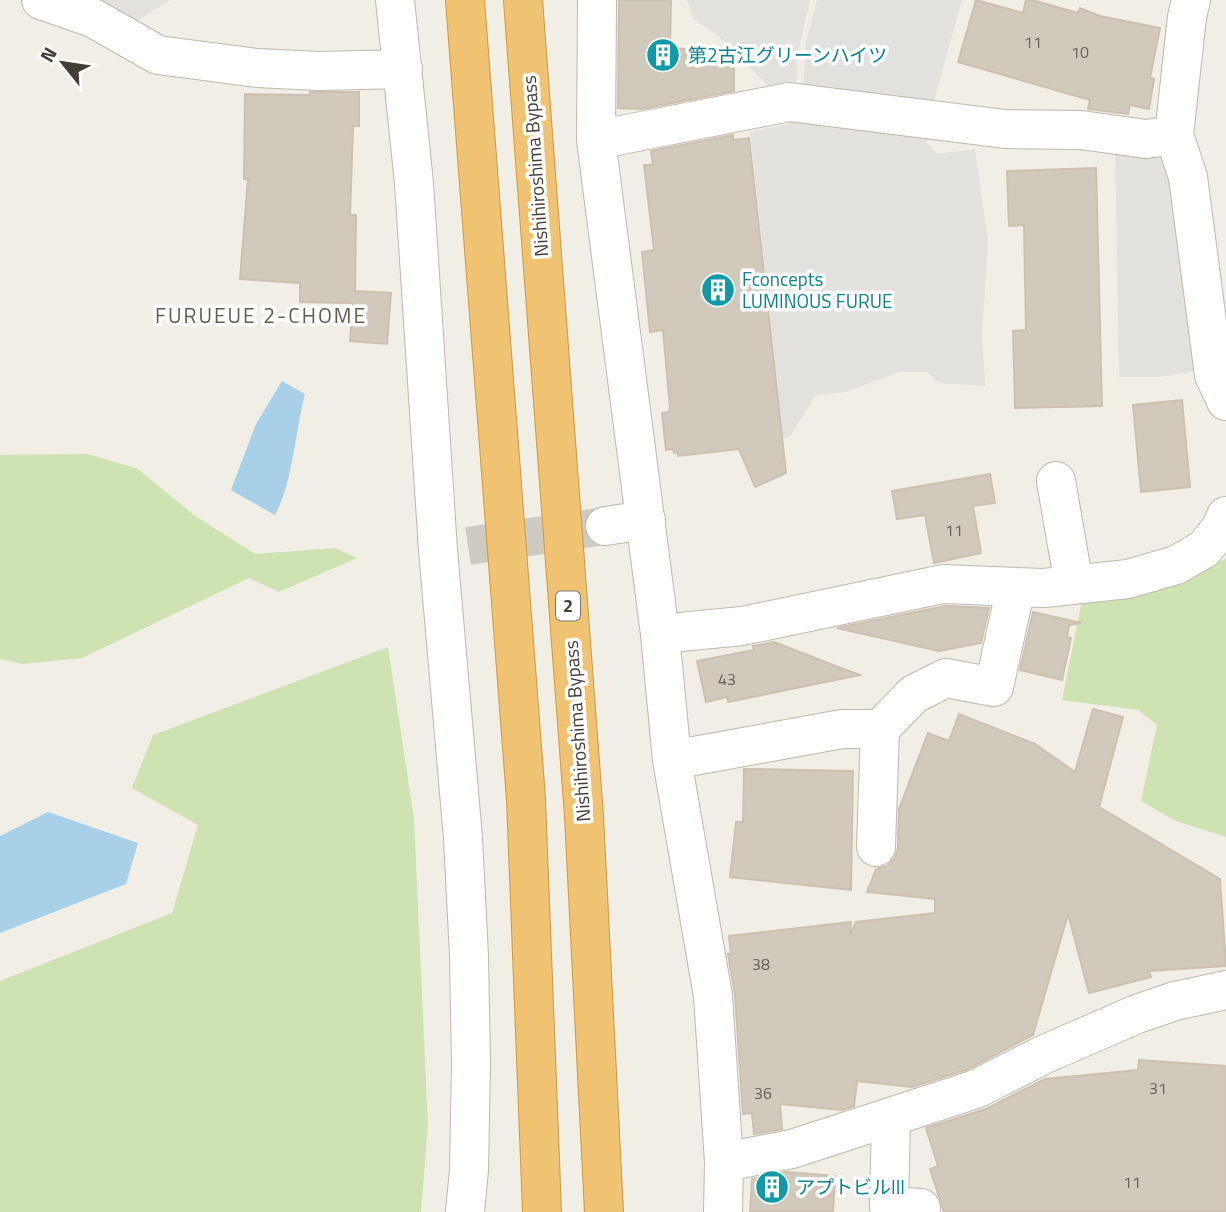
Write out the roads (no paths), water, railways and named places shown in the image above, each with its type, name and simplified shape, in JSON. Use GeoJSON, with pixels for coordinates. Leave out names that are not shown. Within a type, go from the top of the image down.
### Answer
{"type":"FeatureCollection","features":[{"type":"Feature","properties":{"kind":"highway"},"geometry":{"type":"LineString","coordinates":[[466,0],[526,799],[542,1212]]}},
{"type":"Feature","properties":{"kind":"highway","name":"Nishihiroshima Bypass"},"geometry":{"type":"LineString","coordinates":[[523,0],[584,816],[604,1212]]}},
{"type":"Feature","properties":{"kind":"street"},"geometry":{"type":"LineString","coordinates":[[41,0],[93,18],[158,55],[257,68],[318,71],[402,69]]}},
{"type":"Feature","properties":{"kind":"street"},"geometry":{"type":"LineString","coordinates":[[395,0],[453,548],[470,956],[469,1170],[465,1212]]}},
{"type":"Feature","properties":{"kind":"street"},"geometry":{"type":"LineString","coordinates":[[597,0],[596,140],[660,634],[672,760],[713,996],[724,1162],[723,1212]]}},
{"type":"Feature","properties":{"kind":"street"},"geometry":{"type":"LineString","coordinates":[[1191,0],[1174,135],[1188,177],[1214,375],[1226,401]]}},
{"type":"Feature","properties":{"kind":"street"},"geometry":{"type":"LineString","coordinates":[[596,140],[789,102],[1005,130],[1081,130],[1146,139],[1174,135]]}},
{"type":"Feature","properties":{"kind":"street"},"geometry":{"type":"LineString","coordinates":[[1056,481],[1074,584]]}},
{"type":"Feature","properties":{"kind":"street"},"geometry":{"type":"LineString","coordinates":[[660,634],[742,626],[943,584],[1044,588],[1128,579],[1176,565],[1204,548],[1221,528],[1226,516]]}},
{"type":"Feature","properties":{"kind":"street"},"geometry":{"type":"LineString","coordinates":[[605,526],[646,520]]}},
{"type":"Feature","properties":{"kind":"street"},"geometry":{"type":"LineString","coordinates":[[876,847],[880,729],[914,694],[946,678],[994,687],[1016,587]]}},
{"type":"Feature","properties":{"kind":"street"},"geometry":{"type":"LineString","coordinates":[[672,760],[842,729],[880,729]]}},
{"type":"Feature","properties":{"kind":"street"},"geometry":{"type":"LineString","coordinates":[[724,1162],[792,1149],[976,1089],[1045,1054],[1137,1014],[1175,1001],[1226,989]]}},
{"type":"Feature","properties":{"kind":"street"},"geometry":{"type":"LineString","coordinates":[[891,1118],[889,1206],[921,1208]]}},
{"type":"Feature","properties":{"kind":"water"},"geometry":{"type":"Polygon","coordinates":[[[282,381],[305,394],[290,472],[275,515],[231,490],[256,424],[282,381]]]}},
{"type":"Feature","properties":{"kind":"water"},"geometry":{"type":"Polygon","coordinates":[[[48,812],[138,843],[126,884],[0,933],[0,836],[48,812]]]}},
{"type":"Feature","properties":{"kind":"tunnel"},"geometry":{"type":"LineString","coordinates":[[468,546],[605,526]]}},
{"type":"Feature","properties":{"kind":"place","name":"第2古江グリーンハイツ"},"geometry":{"type":"Point","coordinates":[663,55]}},
{"type":"Feature","properties":{"kind":"place","name":"Fconcepts LUMINOUS FURUE"},"geometry":{"type":"Point","coordinates":[718,290]}},
{"type":"Feature","properties":{"kind":"place","name":"アプトビルIII"},"geometry":{"type":"Point","coordinates":[772,1187]}},
{"type":"Feature","properties":{"kind":"district","name":"FURUEUE 2-CHOME"},"geometry":{"type":"Point","coordinates":[261,316]}}]}
